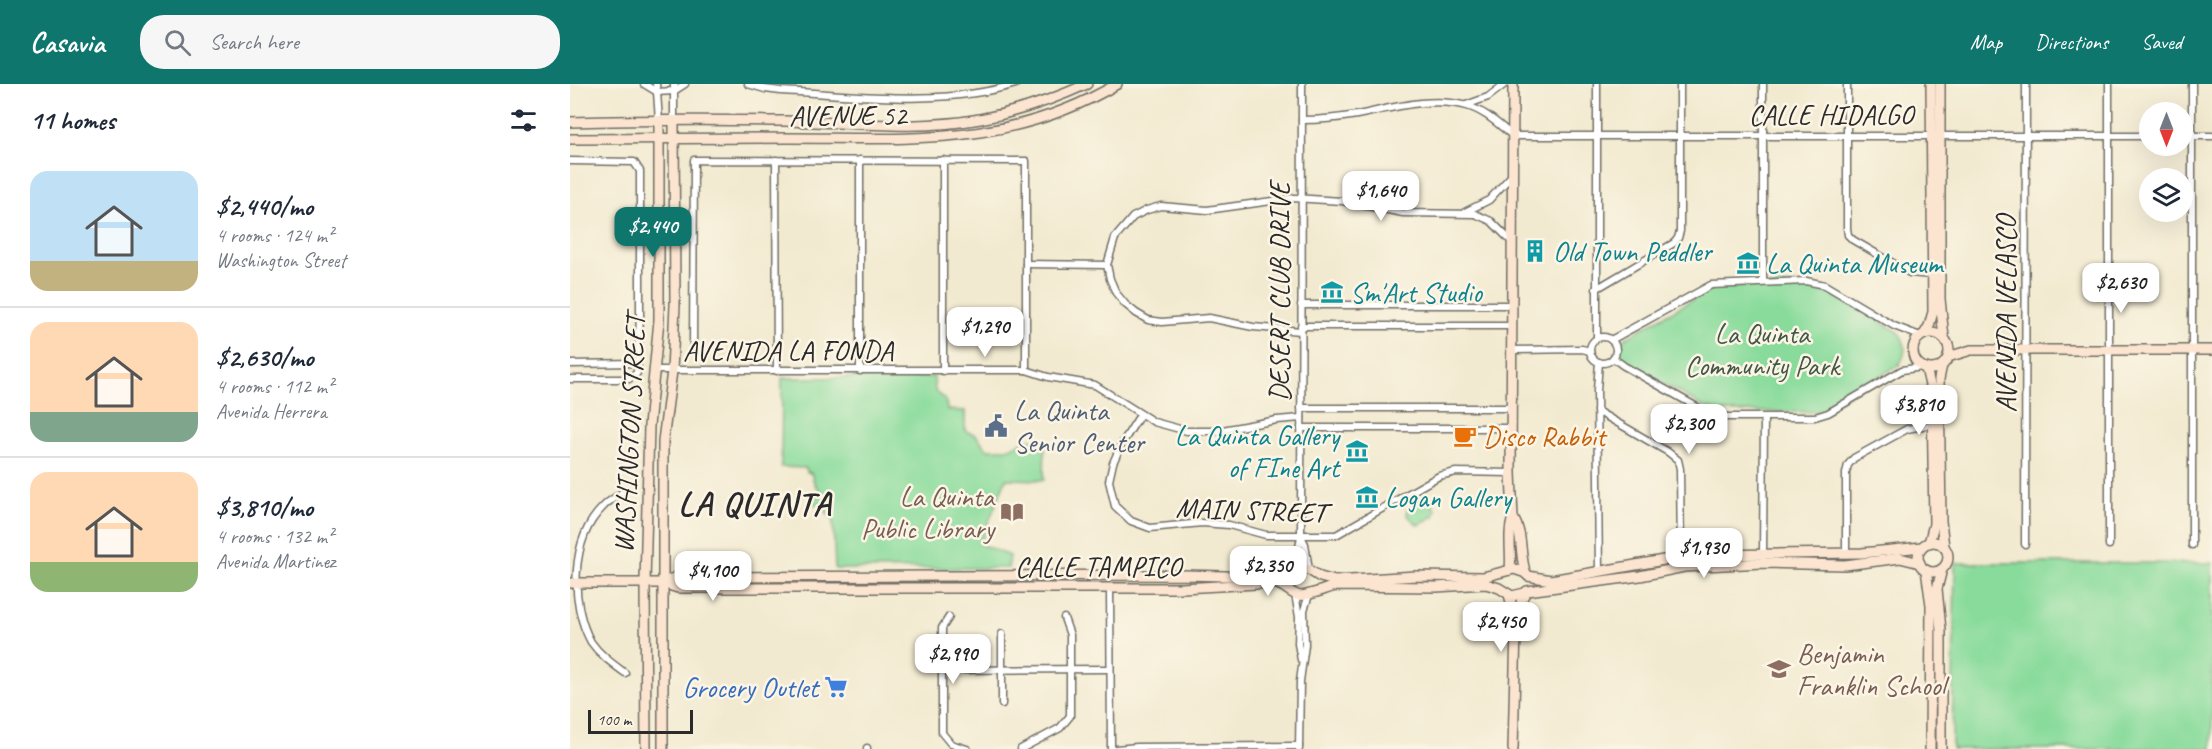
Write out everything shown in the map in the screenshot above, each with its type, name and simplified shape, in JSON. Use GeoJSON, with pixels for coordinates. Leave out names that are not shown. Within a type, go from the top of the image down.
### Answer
{"type":"FeatureCollection","features":[{"type":"Feature","properties":{"kind":"street"},"geometry":{"type":"LineString","coordinates":[[644,84],[656,88],[674,88],[685,84]]}},
{"type":"Feature","properties":{"kind":"street"},"geometry":{"type":"LineString","coordinates":[[748,84],[781,91],[935,98],[969,95],[1016,84]]}},
{"type":"Feature","properties":{"kind":"street","name":"AVENUE 52"},"geometry":{"type":"LineString","coordinates":[[570,122],[942,124],[978,120],[1015,112],[1052,100],[1087,84]]}},
{"type":"Feature","properties":{"kind":"street","name":"AVENUE 52"},"geometry":{"type":"LineString","coordinates":[[570,138],[659,140],[938,137],[979,134],[1049,116],[1075,106],[1117,84]]}},
{"type":"Feature","properties":{"kind":"street","name":"DESERT CLUB DRIVE"},"geometry":{"type":"LineString","coordinates":[[1302,84],[1301,536],[1294,571],[1288,581],[1299,617],[1298,644],[1302,666]]}},
{"type":"Feature","properties":{"kind":"street"},"geometry":{"type":"LineString","coordinates":[[1302,120],[1338,118],[1407,104],[1466,105],[1488,98],[1505,84]]}},
{"type":"Feature","properties":{"kind":"street"},"geometry":{"type":"LineString","coordinates":[[1513,84],[1511,473],[1513,518],[1510,524],[1512,553],[1509,571],[1502,584],[1512,603],[1512,621],[1516,628]]}},
{"type":"Feature","properties":{"kind":"street"},"geometry":{"type":"LineString","coordinates":[[1597,84],[1597,338],[1590,351],[1599,362],[1609,361],[1616,348],[1611,340],[1597,338]]}},
{"type":"Feature","properties":{"kind":"street"},"geometry":{"type":"LineString","coordinates":[[1596,289],[1674,243],[1678,238],[1680,231],[1680,84]]}},
{"type":"Feature","properties":{"kind":"street"},"geometry":{"type":"LineString","coordinates":[[1763,84],[1763,282]]}},
{"type":"Feature","properties":{"kind":"street"},"geometry":{"type":"LineString","coordinates":[[1847,84],[1848,234],[1853,240],[1910,273],[1932,275]]}},
{"type":"Feature","properties":{"kind":"street"},"geometry":{"type":"LineString","coordinates":[[1930,749],[1931,604],[1918,555],[1934,524],[1939,378],[1942,366],[1948,357],[1940,299],[1936,135],[1932,84]]}},
{"type":"Feature","properties":{"kind":"street"},"geometry":{"type":"LineString","coordinates":[[1940,84],[1936,135],[1932,317],[1914,344],[1913,354],[1924,367],[1931,387],[1936,424],[1941,521],[1948,559],[1942,569],[1936,589],[1941,630],[1941,749]]}},
{"type":"Feature","properties":{"kind":"street","name":"AVENIDA VELASCO"},"geometry":{"type":"LineString","coordinates":[[2025,544],[2026,84]]}},
{"type":"Feature","properties":{"kind":"street"},"geometry":{"type":"LineString","coordinates":[[2109,84],[2109,545]]}},
{"type":"Feature","properties":{"kind":"street"},"geometry":{"type":"LineString","coordinates":[[2192,84],[2192,102]]}},
{"type":"Feature","properties":{"kind":"street"},"geometry":{"type":"LineString","coordinates":[[656,88],[659,121]]}},
{"type":"Feature","properties":{"kind":"street"},"geometry":{"type":"LineString","coordinates":[[674,88],[674,121]]}},
{"type":"Feature","properties":{"kind":"street"},"geometry":{"type":"LineString","coordinates":[[1466,105],[1479,111],[1513,136]]}},
{"type":"Feature","properties":{"kind":"street","name":"WASHINGTON STREET"},"geometry":{"type":"LineString","coordinates":[[646,749],[645,583],[649,426],[659,320],[659,121]]}},
{"type":"Feature","properties":{"kind":"street","name":"WASHINGTON STREET"},"geometry":{"type":"LineString","coordinates":[[663,749],[663,441],[672,371],[676,261],[674,121]]}},
{"type":"Feature","properties":{"kind":"street","name":"CALLE HIDALGO"},"geometry":{"type":"LineString","coordinates":[[1513,136],[2139,136]]}},
{"type":"Feature","properties":{"kind":"street"},"geometry":{"type":"LineString","coordinates":[[2193,136],[2212,136]]}},
{"type":"Feature","properties":{"kind":"street"},"geometry":{"type":"LineString","coordinates":[[2192,156],[2192,545]]}},
{"type":"Feature","properties":{"kind":"street"},"geometry":{"type":"LineString","coordinates":[[693,350],[694,160],[1026,160],[1026,370]]}},
{"type":"Feature","properties":{"kind":"street"},"geometry":{"type":"LineString","coordinates":[[776,160],[777,371]]}},
{"type":"Feature","properties":{"kind":"street"},"geometry":{"type":"LineString","coordinates":[[860,160],[860,371]]}},
{"type":"Feature","properties":{"kind":"street"},"geometry":{"type":"LineString","coordinates":[[943,160],[943,371]]}},
{"type":"Feature","properties":{"kind":"street"},"geometry":{"type":"LineString","coordinates":[[570,161],[634,162],[640,171],[640,317],[637,373],[629,379],[570,379]]}},
{"type":"Feature","properties":{"kind":"street"},"geometry":{"type":"LineString","coordinates":[[1463,213],[1489,200],[1513,175]]}},
{"type":"Feature","properties":{"kind":"street"},"geometry":{"type":"LineString","coordinates":[[1512,242],[1485,217],[1463,213],[1411,214],[1342,201],[1274,199],[1207,210],[1161,206],[1147,210],[1133,217],[1122,228],[1115,238],[1107,265],[1116,293],[1136,313],[1148,320],[1162,322],[1209,318],[1253,327],[1301,328],[1512,326]]}},
{"type":"Feature","properties":{"kind":"street"},"geometry":{"type":"LineString","coordinates":[[1026,264],[1107,265]]}},
{"type":"Feature","properties":{"kind":"street"},"geometry":{"type":"LineString","coordinates":[[1611,340],[1711,285],[1806,281],[1825,285],[1902,330],[1922,335],[1935,333],[1954,346],[1971,351]]}},
{"type":"Feature","properties":{"kind":"street"},"geometry":{"type":"LineString","coordinates":[[1301,305],[1512,305]]}},
{"type":"Feature","properties":{"kind":"street"},"geometry":{"type":"LineString","coordinates":[[1512,350],[1582,349],[1590,351]]}},
{"type":"Feature","properties":{"kind":"street"},"geometry":{"type":"LineString","coordinates":[[1948,357],[1971,351],[2212,351]]}},
{"type":"Feature","properties":{"kind":"street"},"geometry":{"type":"LineString","coordinates":[[1612,358],[1705,413],[1722,417],[1815,417],[1902,370],[1924,367],[1932,369],[1942,366]]}},
{"type":"Feature","properties":{"kind":"street"},"geometry":{"type":"LineString","coordinates":[[1599,362],[1597,411],[1599,572]]}},
{"type":"Feature","properties":{"kind":"street"},"geometry":{"type":"LineString","coordinates":[[570,364],[637,363]]}},
{"type":"Feature","properties":{"kind":"street","name":"AVENIDA LA FONDA"},"geometry":{"type":"LineString","coordinates":[[655,370],[1026,370],[1048,377],[1095,386],[1108,392],[1140,415],[1166,427],[1201,432],[1217,431],[1301,418]]}},
{"type":"Feature","properties":{"kind":"street"},"geometry":{"type":"LineString","coordinates":[[1301,408],[1512,408]]}},
{"type":"Feature","properties":{"kind":"street"},"geometry":{"type":"LineString","coordinates":[[1597,411],[1678,460],[1681,557]]}},
{"type":"Feature","properties":{"kind":"street","name":"MAIN STREET"},"geometry":{"type":"LineString","coordinates":[[1140,415],[1113,463],[1109,481],[1115,506],[1131,521],[1150,528],[1202,523],[1229,525],[1266,535],[1326,536],[1344,532],[1447,473],[1511,473]]}},
{"type":"Feature","properties":{"kind":"street"},"geometry":{"type":"LineString","coordinates":[[1763,558],[1764,418]]}},
{"type":"Feature","properties":{"kind":"street"},"geometry":{"type":"LineString","coordinates":[[1846,554],[1846,473],[1848,465],[1854,458],[1907,429],[1936,424]]}},
{"type":"Feature","properties":{"kind":"street"},"geometry":{"type":"LineString","coordinates":[[1301,428],[1512,428]]}},
{"type":"Feature","properties":{"kind":"street"},"geometry":{"type":"LineString","coordinates":[[625,490],[602,507],[587,527],[577,548],[571,583],[577,616],[590,641],[605,658],[625,673]]}},
{"type":"Feature","properties":{"kind":"street"},"geometry":{"type":"LineString","coordinates":[[1513,518],[1519,526],[1530,585],[1521,600],[1520,621],[1516,628],[1513,749]]}},
{"type":"Feature","properties":{"kind":"street","name":"DESERT CLUB DRIVE"},"geometry":{"type":"LineString","coordinates":[[1299,748],[1300,681],[1305,645],[1304,610],[1316,583],[1310,571],[1305,544],[1301,536]]}},
{"type":"Feature","properties":{"kind":"street"},"geometry":{"type":"LineString","coordinates":[[1925,545],[1937,542],[1944,547]]}},
{"type":"Feature","properties":{"kind":"street","name":"CALLE TAMPICO"},"geometry":{"type":"LineString","coordinates":[[571,583],[662,583],[678,588],[1182,588],[1275,583],[1285,586],[1301,597],[1336,586],[1410,587],[1486,584],[1515,597],[1526,592],[1640,576],[1684,567],[1763,558],[1890,552],[1925,545]]}},
{"type":"Feature","properties":{"kind":"street","name":"CALLE TAMPICO"},"geometry":{"type":"LineString","coordinates":[[662,583],[676,577],[1184,575],[1265,577],[1302,569],[1335,581],[1416,576],[1483,577],[1518,569],[1527,575],[1551,580],[1681,557],[1721,554],[1845,564],[1900,558],[1923,567]]}},
{"type":"Feature","properties":{"kind":"street"},"geometry":{"type":"LineString","coordinates":[[1923,567],[1934,572],[1942,569]]}},
{"type":"Feature","properties":{"kind":"street"},"geometry":{"type":"LineString","coordinates":[[1111,749],[1110,588],[1114,582],[1156,580],[1184,575]]}},
{"type":"Feature","properties":{"kind":"street"},"geometry":{"type":"LineString","coordinates":[[949,617],[942,628],[942,733],[946,741],[967,749]]}},
{"type":"Feature","properties":{"kind":"street"},"geometry":{"type":"LineString","coordinates":[[1021,749],[1060,728],[1070,716],[1070,635],[1064,618]]}},
{"type":"Feature","properties":{"kind":"street"},"geometry":{"type":"LineString","coordinates":[[1002,634],[1002,704]]}},
{"type":"Feature","properties":{"kind":"street"},"geometry":{"type":"LineString","coordinates":[[1930,663],[1935,665],[1941,678]]}},
{"type":"Feature","properties":{"kind":"street"},"geometry":{"type":"LineString","coordinates":[[941,670],[1110,669]]}},
{"type":"Feature","properties":{"kind":"street"},"geometry":{"type":"LineString","coordinates":[[1116,749],[1137,747],[1299,748]]}},
{"type":"Feature","properties":{"kind":"green space","name":"La Quinta Community Park"},"geometry":{"type":"Polygon","coordinates":[[[1810,285],[1825,290],[1897,331],[1903,339],[1905,348],[1899,365],[1816,412],[1722,412],[1704,407],[1619,359],[1618,342],[1715,287],[1810,285]]]}},
{"type":"Feature","properties":{"kind":"green space"},"geometry":{"type":"Polygon","coordinates":[[[934,377],[935,391],[946,401],[947,410],[965,411],[965,431],[976,435],[987,449],[1007,449],[1028,440],[1045,440],[1044,480],[1006,479],[980,544],[1010,556],[1008,568],[835,569],[833,518],[826,513],[826,504],[812,504],[814,497],[821,491],[806,468],[781,467],[782,378],[934,377]]]}},
{"type":"Feature","properties":{"kind":"green space"},"geometry":{"type":"Polygon","coordinates":[[[1427,495],[1436,510],[1434,516],[1418,525],[1407,515],[1408,507],[1427,495]]]}},
{"type":"Feature","properties":{"kind":"green space"},"geometry":{"type":"Polygon","coordinates":[[[1955,563],[2212,563],[2212,749],[1952,749],[1955,563]]]}},
{"type":"Feature","properties":{"kind":"place","name":"Old Town Peddler"},"geometry":{"type":"Point","coordinates":[1535,251]}},
{"type":"Feature","properties":{"kind":"place","name":"La Quinta Museum"},"geometry":{"type":"Point","coordinates":[1748,263]}},
{"type":"Feature","properties":{"kind":"place","name":"Sm'Art Studio"},"geometry":{"type":"Point","coordinates":[1332,292]}},
{"type":"Feature","properties":{"kind":"place","name":"La Quinta Senior Center"},"geometry":{"type":"Point","coordinates":[996,426]}},
{"type":"Feature","properties":{"kind":"place","name":"Disco Rabbit"},"geometry":{"type":"Point","coordinates":[1465,436]}},
{"type":"Feature","properties":{"kind":"place","name":"La Quinta Gallery of FIne Art"},"geometry":{"type":"Point","coordinates":[1357,451]}},
{"type":"Feature","properties":{"kind":"place","name":"Logan Gallery"},"geometry":{"type":"Point","coordinates":[1367,497]}},
{"type":"Feature","properties":{"kind":"place","name":"La Quinta Public Library"},"geometry":{"type":"Point","coordinates":[1012,512]}},
{"type":"Feature","properties":{"kind":"place","name":"Benjamin Franklin School"},"geometry":{"type":"Point","coordinates":[1779,669]}},
{"type":"Feature","properties":{"kind":"place","name":"Grocery Outlet"},"geometry":{"type":"Point","coordinates":[836,687]}},
{"type":"Feature","properties":{"kind":"district","name":"LA QUINTA"},"geometry":{"type":"Point","coordinates":[755,503]}}]}
